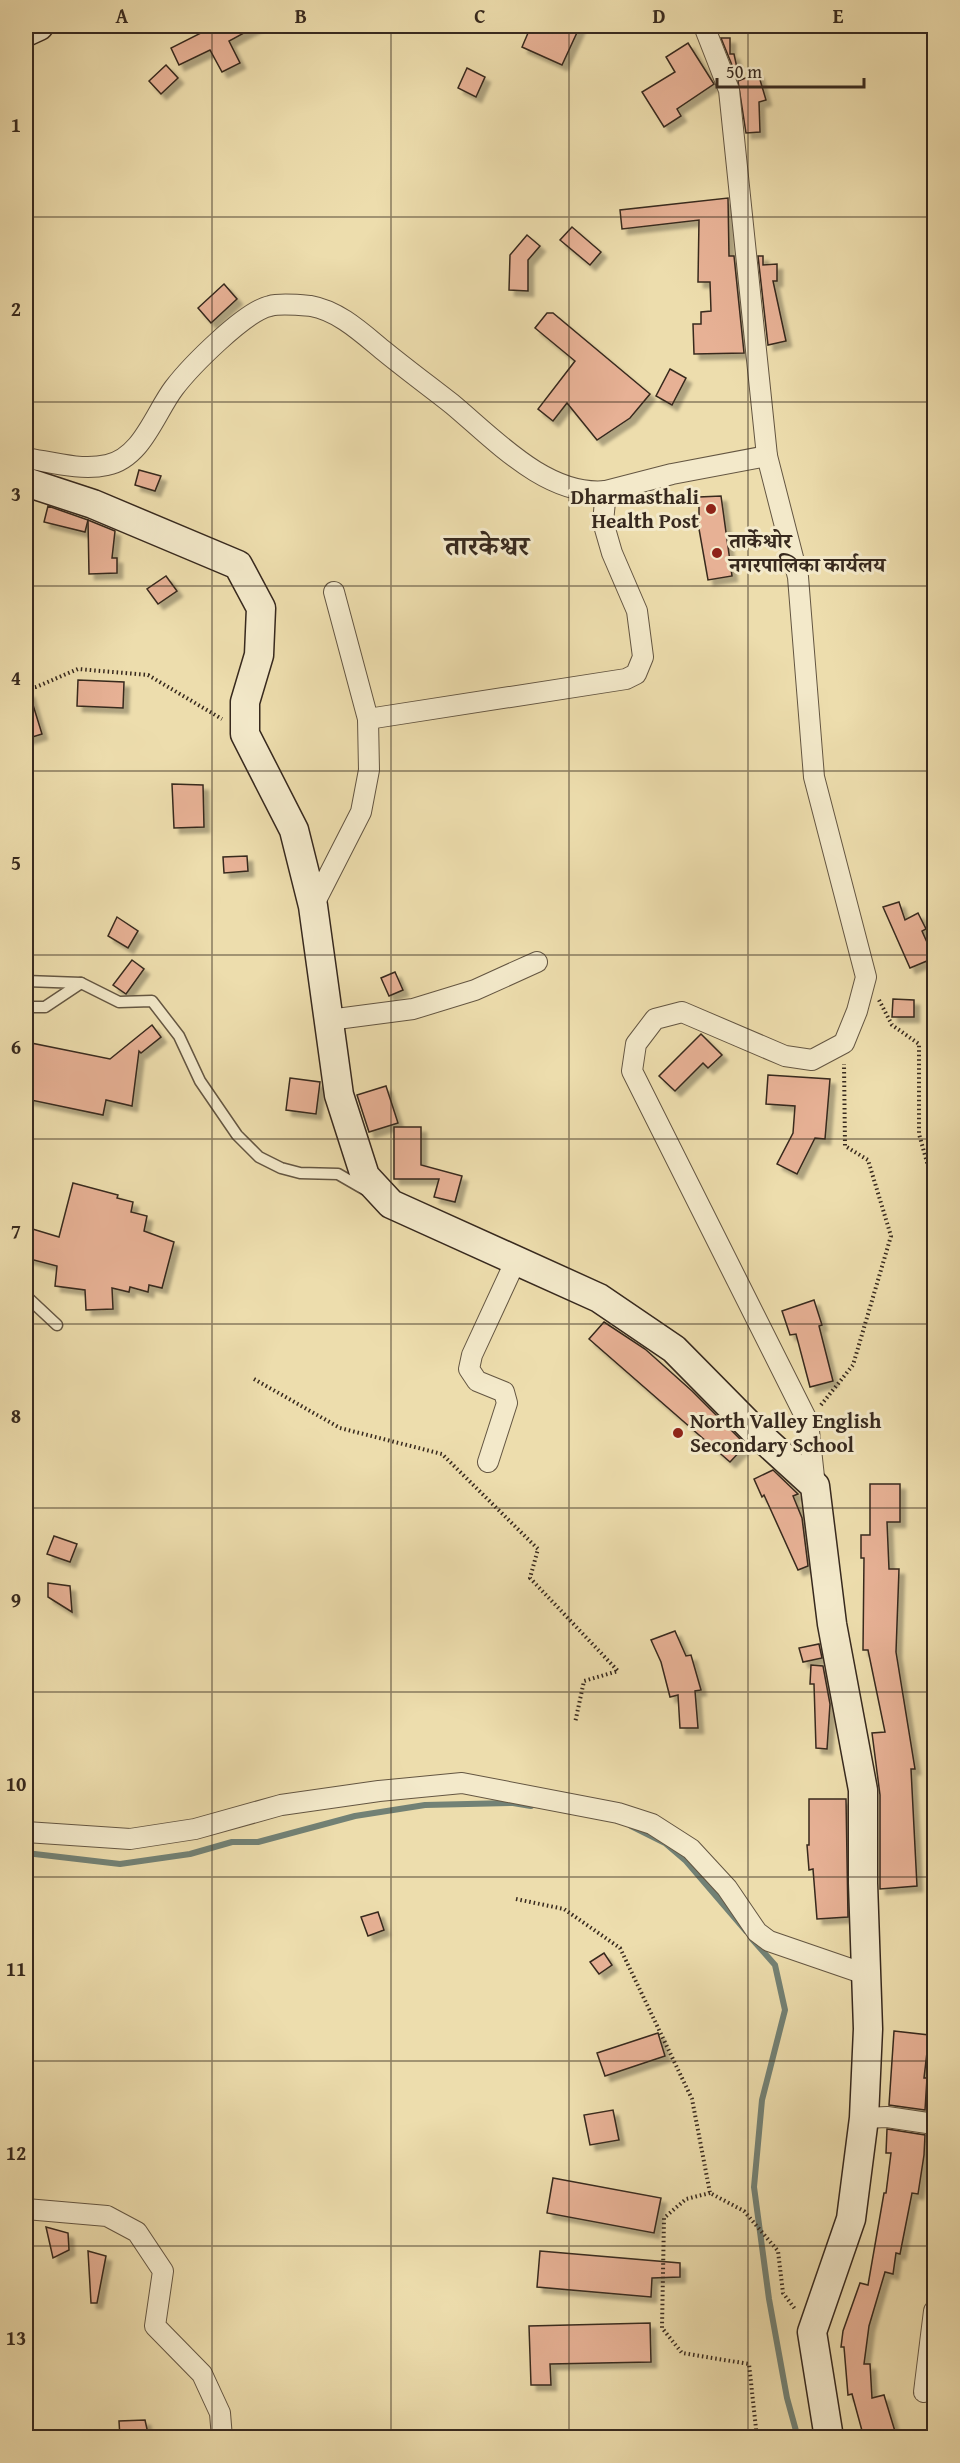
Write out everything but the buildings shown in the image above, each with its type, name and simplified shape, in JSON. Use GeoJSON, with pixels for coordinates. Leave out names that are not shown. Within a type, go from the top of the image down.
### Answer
{"type":"FeatureCollection","features":[{"type":"Feature","properties":{"kind":"street"},"geometry":{"type":"LineString","coordinates":[[26,32],[39,26]]}},
{"type":"Feature","properties":{"kind":"street"},"geometry":{"type":"LineString","coordinates":[[704,26],[729,90],[767,456],[798,577],[814,777],[866,977],[857,1011],[844,1043],[812,1059],[785,1056],[682,1012],[655,1019],[636,1044],[632,1071],[808,1422],[832,1624],[863,1790],[868,2030],[864,2118],[851,2219],[812,2332],[829,2438]]}},
{"type":"Feature","properties":{"kind":"street"},"geometry":{"type":"LineString","coordinates":[[26,458],[68,465],[108,465],[132,451],[151,427],[173,388],[201,358],[238,324],[269,306],[312,306],[349,322],[512,455],[559,484],[589,493],[606,491],[672,474],[767,456]]}},
{"type":"Feature","properties":{"kind":"street"},"geometry":{"type":"LineString","coordinates":[[26,482],[93,504],[238,565],[261,608],[259,655],[245,702],[245,734],[294,830],[313,906],[339,1095],[364,1176],[391,1204],[599,1298],[674,1349],[758,1434],[815,1486]]}},
{"type":"Feature","properties":{"kind":"street"},"geometry":{"type":"LineString","coordinates":[[368,719],[626,679],[636,674],[643,657],[637,611],[612,553],[603,522],[606,491]]}},
{"type":"Feature","properties":{"kind":"street"},"geometry":{"type":"LineString","coordinates":[[313,906],[361,812],[369,770],[368,719],[334,592]]}},
{"type":"Feature","properties":{"kind":"street"},"geometry":{"type":"LineString","coordinates":[[329,1020],[413,1009],[475,990],[537,962]]}},
{"type":"Feature","properties":{"kind":"street"},"geometry":{"type":"LineString","coordinates":[[488,1462],[507,1403],[504,1392],[477,1381],[469,1369],[472,1355],[516,1260]]}},
{"type":"Feature","properties":{"kind":"street"},"geometry":{"type":"LineString","coordinates":[[26,1832],[130,1839],[195,1829],[281,1805],[379,1791],[462,1783],[608,1811],[652,1824],[691,1849],[727,1888],[757,1932],[786,1947],[866,1974]]}},
{"type":"Feature","properties":{"kind":"street"},"geometry":{"type":"LineString","coordinates":[[864,2118],[887,2117],[934,2124]]}},
{"type":"Feature","properties":{"kind":"street"},"geometry":{"type":"LineString","coordinates":[[26,2209],[107,2216],[136,2232],[163,2271],[155,2326],[202,2374],[220,2413],[222,2438]]}},
{"type":"Feature","properties":{"kind":"street"},"geometry":{"type":"LineString","coordinates":[[924,2392],[934,2311]]}},
{"type":"Feature","properties":{"kind":"lane"},"geometry":{"type":"LineString","coordinates":[[26,981],[81,983],[119,1002],[152,1001],[179,1036],[200,1081],[237,1135],[259,1157],[281,1168],[300,1173],[338,1174],[391,1204]]}},
{"type":"Feature","properties":{"kind":"lane"},"geometry":{"type":"LineString","coordinates":[[26,1007],[45,1007],[81,983]]}},
{"type":"Feature","properties":{"kind":"lane"},"geometry":{"type":"LineString","coordinates":[[26,1296],[57,1325]]}},
{"type":"Feature","properties":{"kind":"path"},"geometry":{"type":"LineString","coordinates":[[26,688],[36,687],[78,669],[148,675],[245,734]]}},
{"type":"Feature","properties":{"kind":"path"},"geometry":{"type":"LineString","coordinates":[[866,977],[892,1025],[919,1044],[919,1134],[934,1186]]}},
{"type":"Feature","properties":{"kind":"path"},"geometry":{"type":"LineString","coordinates":[[808,1422],[853,1365],[891,1236],[868,1160],[846,1146],[844,1043]]}},
{"type":"Feature","properties":{"kind":"path"},"geometry":{"type":"LineString","coordinates":[[254,1379],[340,1428],[442,1454],[538,1549],[530,1578],[618,1671],[584,1681],[575,1723]]}},
{"type":"Feature","properties":{"kind":"path"},"geometry":{"type":"LineString","coordinates":[[516,1899],[564,1909],[620,1948],[692,2099],[710,2193]]}},
{"type":"Feature","properties":{"kind":"path"},"geometry":{"type":"LineString","coordinates":[[757,2438],[749,2364],[682,2353],[662,2328],[664,2218],[686,2199],[710,2193],[744,2211],[778,2251],[783,2293],[812,2332]]}},
{"type":"Feature","properties":{"kind":"waterway"},"geometry":{"type":"LineString","coordinates":[[26,1853],[120,1864],[190,1854],[232,1842],[258,1842],[355,1816],[425,1805],[513,1803],[531,1806]]}},
{"type":"Feature","properties":{"kind":"waterway"},"geometry":{"type":"LineString","coordinates":[[631,1826],[665,1843],[686,1861],[746,1931]]}},
{"type":"Feature","properties":{"kind":"waterway"},"geometry":{"type":"LineString","coordinates":[[752,1939],[775,1965],[785,2010],[762,2100],[754,2187],[769,2299],[787,2398],[798,2438]]}},
{"type":"Feature","properties":{"kind":"place","name":"Dharmasthali Health Post"},"geometry":{"type":"Point","coordinates":[711,509]}},
{"type":"Feature","properties":{"kind":"place","name":"तार्केश्वोर नगरपालिका कार्यलय"},"geometry":{"type":"Point","coordinates":[717,553]}},
{"type":"Feature","properties":{"kind":"place","name":"North Valley English Secondary School"},"geometry":{"type":"Point","coordinates":[678,1433]}},
{"type":"Feature","properties":{"kind":"district","name":"तारकेश्वर"},"geometry":{"type":"Point","coordinates":[487,546]}}]}
